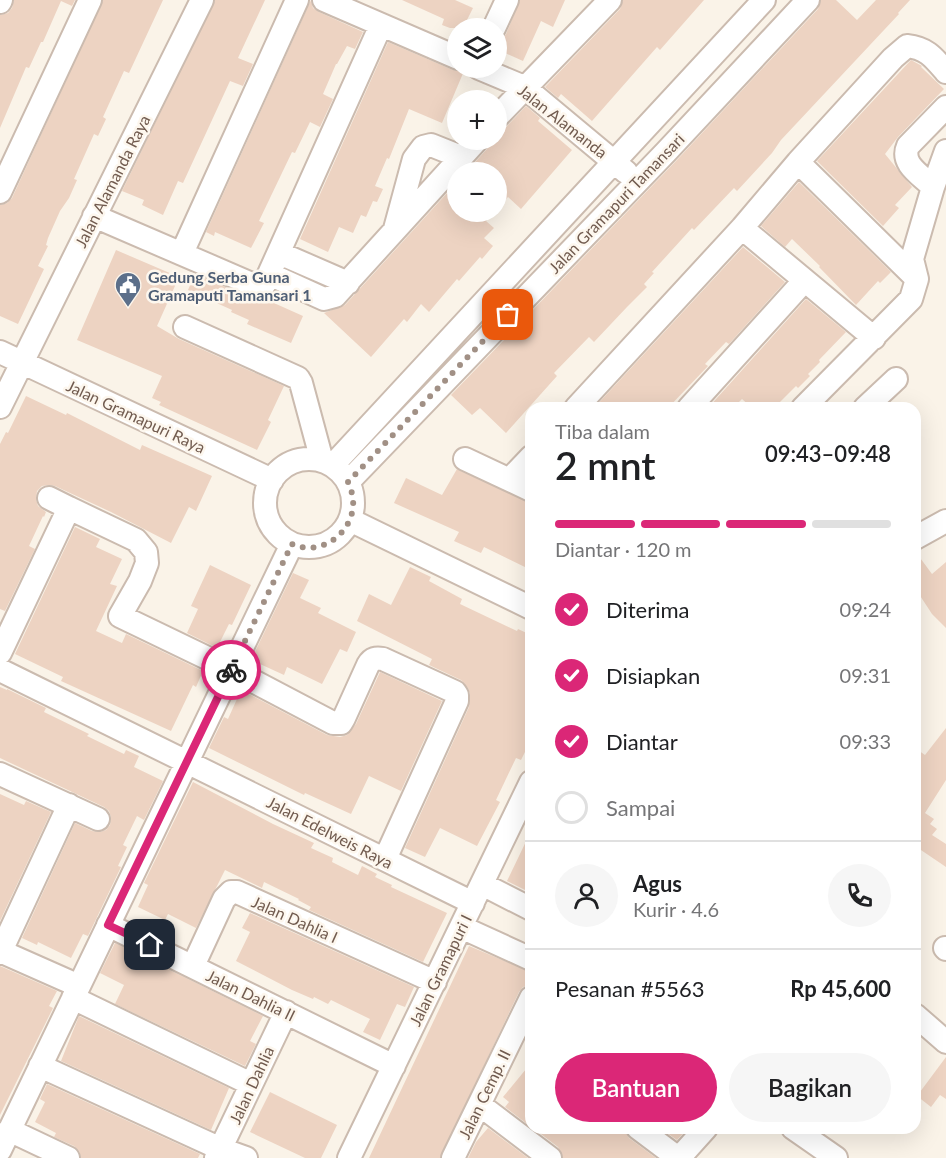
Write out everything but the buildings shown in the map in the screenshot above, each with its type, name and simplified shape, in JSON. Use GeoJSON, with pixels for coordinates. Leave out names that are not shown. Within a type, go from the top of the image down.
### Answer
{"type":"FeatureCollection","features":[{"type":"Feature","properties":{"kind":"street"},"geometry":{"type":"LineString","coordinates":[[0,192],[90,0]]}},
{"type":"Feature","properties":{"kind":"street","name":"Jalan Alamanda Raya"},"geometry":{"type":"LineString","coordinates":[[0,407],[202,0]]}},
{"type":"Feature","properties":{"kind":"street"},"geometry":{"type":"LineString","coordinates":[[182,253],[297,0]]}},
{"type":"Feature","properties":{"kind":"street"},"geometry":{"type":"LineString","coordinates":[[324,0],[447,53]]}},
{"type":"Feature","properties":{"kind":"street"},"geometry":{"type":"LineString","coordinates":[[499,18],[507,0]]}},
{"type":"Feature","properties":{"kind":"street"},"geometry":{"type":"LineString","coordinates":[[586,24],[597,0]]}},
{"type":"Feature","properties":{"kind":"street"},"geometry":{"type":"LineString","coordinates":[[507,106],[610,0]]}},
{"type":"Feature","properties":{"kind":"street","name":"Jalan Gramapuri Tamansari"},"geometry":{"type":"LineString","coordinates":[[327,463],[614,162],[764,0]]}},
{"type":"Feature","properties":{"kind":"street","name":"Jalan Gramapuri Tamansari"},"geometry":{"type":"LineString","coordinates":[[348,482],[808,0]]}},
{"type":"Feature","properties":{"kind":"street"},"geometry":{"type":"LineString","coordinates":[[94,216],[260,287],[264,285],[381,25]]}},
{"type":"Feature","properties":{"kind":"street"},"geometry":{"type":"LineString","coordinates":[[582,402],[742,228],[798,162],[893,58],[907,46],[918,47],[930,53],[946,72]]}},
{"type":"Feature","properties":{"kind":"street","name":"Jalan Alamanda"},"geometry":{"type":"LineString","coordinates":[[503,78],[524,87],[636,181]]}},
{"type":"Feature","properties":{"kind":"street"},"geometry":{"type":"LineString","coordinates":[[933,187],[906,161],[905,154],[908,146],[946,107]]}},
{"type":"Feature","properties":{"kind":"street"},"geometry":{"type":"LineString","coordinates":[[395,230],[414,159],[423,147],[431,145],[461,157]]}},
{"type":"Feature","properties":{"kind":"street"},"geometry":{"type":"LineString","coordinates":[[269,274],[324,299],[335,296],[468,150]]}},
{"type":"Feature","properties":{"kind":"street"},"geometry":{"type":"LineString","coordinates":[[809,402],[911,299],[917,279],[912,259],[946,151]]}},
{"type":"Feature","properties":{"kind":"street"},"geometry":{"type":"LineString","coordinates":[[798,162],[917,279]]}},
{"type":"Feature","properties":{"kind":"street"},"geometry":{"type":"LineString","coordinates":[[742,228],[874,338]]}},
{"type":"Feature","properties":{"kind":"street"},"geometry":{"type":"LineString","coordinates":[[279,253],[348,283]]}},
{"type":"Feature","properties":{"kind":"street"},"geometry":{"type":"LineString","coordinates":[[694,402],[804,281]]}},
{"type":"Feature","properties":{"kind":"street"},"geometry":{"type":"LineString","coordinates":[[185,327],[298,378],[302,383],[327,463]]}},
{"type":"Feature","properties":{"kind":"street","name":"Jalan Gramapuri Raya"},"geometry":{"type":"LineString","coordinates":[[0,352],[272,480]]}},
{"type":"Feature","properties":{"kind":"street"},"geometry":{"type":"LineString","coordinates":[[871,402],[896,379]]}},
{"type":"Feature","properties":{"kind":"street"},"geometry":{"type":"LineString","coordinates":[[311,459],[327,463],[348,482],[353,504],[350,520],[339,536],[330,542],[308,548],[292,544],[277,533],[266,513],[267,490],[272,480],[289,464],[311,459]]}},
{"type":"Feature","properties":{"kind":"street"},"geometry":{"type":"LineString","coordinates":[[465,459],[525,487]]}},
{"type":"Feature","properties":{"kind":"street"},"geometry":{"type":"LineString","coordinates":[[510,479],[525,463]]}},
{"type":"Feature","properties":{"kind":"street"},"geometry":{"type":"LineString","coordinates":[[0,653],[59,503],[136,540],[146,552],[147,563],[140,581],[116,626],[231,670],[336,724],[341,723],[368,665],[376,658],[383,659],[458,695],[385,859]]}},
{"type":"Feature","properties":{"kind":"street"},"geometry":{"type":"LineString","coordinates":[[350,520],[525,605]]}},
{"type":"Feature","properties":{"kind":"street"},"geometry":{"type":"LineString","coordinates":[[921,535],[946,521]]}},
{"type":"Feature","properties":{"kind":"street"},"geometry":{"type":"LineString","coordinates":[[68,1158],[5,1140],[292,544]]}},
{"type":"Feature","properties":{"kind":"street","name":"Jalan Edelweis Raya"},"geometry":{"type":"LineString","coordinates":[[0,670],[385,859],[477,894],[525,907]]}},
{"type":"Feature","properties":{"kind":"street"},"geometry":{"type":"LineString","coordinates":[[1,777],[98,819]]}},
{"type":"Feature","properties":{"kind":"street","name":"Jalan Gramapuri I"},"geometry":{"type":"LineString","coordinates":[[349,1158],[525,794]]}},
{"type":"Feature","properties":{"kind":"street"},"geometry":{"type":"LineString","coordinates":[[69,805],[0,952],[251,1084]]}},
{"type":"Feature","properties":{"kind":"street","name":"Jalan Dahlia I"},"geometry":{"type":"LineString","coordinates":[[193,966],[224,899],[231,892],[237,892],[435,981]]}},
{"type":"Feature","properties":{"kind":"street","name":"Jalan Dahlia II"},"geometry":{"type":"LineString","coordinates":[[108,925],[394,1066]]}},
{"type":"Feature","properties":{"kind":"street"},"geometry":{"type":"LineString","coordinates":[[461,927],[525,956]]}},
{"type":"Feature","properties":{"kind":"street","name":"Jalan Dahlia"},"geometry":{"type":"LineString","coordinates":[[218,1154],[286,1012]]}},
{"type":"Feature","properties":{"kind":"street"},"geometry":{"type":"LineString","coordinates":[[921,1021],[946,1042]]}},
{"type":"Feature","properties":{"kind":"street","name":"Jalan Cemp. II"},"geometry":{"type":"LineString","coordinates":[[453,1158],[480,1105],[522,1040]]}},
{"type":"Feature","properties":{"kind":"street"},"geometry":{"type":"LineString","coordinates":[[40,1066],[218,1154],[246,1158]]}},
{"type":"Feature","properties":{"kind":"street"},"geometry":{"type":"LineString","coordinates":[[480,1105],[550,1158]]}},
{"type":"Feature","properties":{"kind":"street"},"geometry":{"type":"LineString","coordinates":[[646,1134],[678,1158],[700,1134]]}},
{"type":"Feature","properties":{"kind":"street"},"geometry":{"type":"LineString","coordinates":[[699,1158],[719,1134]]}},
{"type":"Feature","properties":{"kind":"street"},"geometry":{"type":"LineString","coordinates":[[802,1134],[836,1158]]}},
{"type":"Feature","properties":{"kind":"way so far"},"geometry":{"type":"LineString","coordinates":[[231,670],[292,544],[308,548],[330,542],[339,536],[352,516],[352,493],[348,482],[508,315]]}},
{"type":"Feature","properties":{"kind":"place","name":"Gedung Serba Guna Gramaputi Tamansari 1"},"geometry":{"type":"Point","coordinates":[128,308]}},
{"type":"Feature","properties":{"kind":"route"},"geometry":{"type":"LineString","coordinates":[[150,945],[108,925],[231,670]]}}]}
